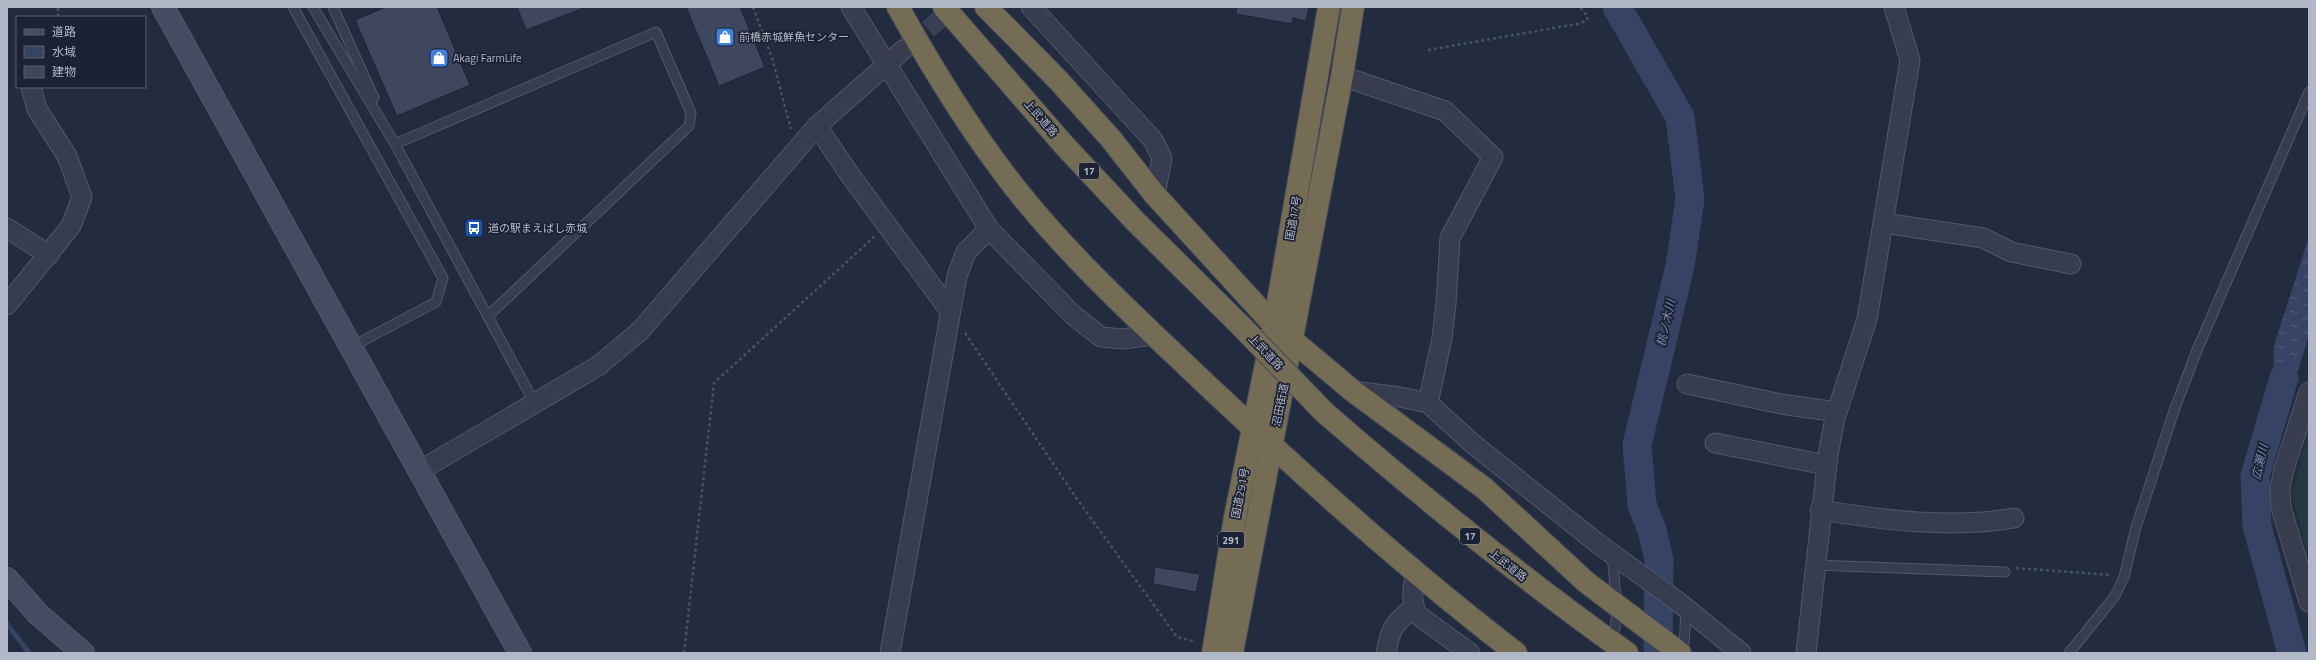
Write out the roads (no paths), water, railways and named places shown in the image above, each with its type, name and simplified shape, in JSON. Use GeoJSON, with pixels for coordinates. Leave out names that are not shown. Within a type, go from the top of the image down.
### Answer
{"type":"FeatureCollection","features":[{"type":"Feature","properties":{"kind":"highway"},"geometry":{"type":"LineString","coordinates":[[898,7],[940,83],[1016,189],[1101,284],[1272,446],[1451,604],[1516,653]]}},
{"type":"Feature","properties":{"kind":"highway","name":"上武道路"},"geometry":{"type":"LineString","coordinates":[[944,7],[1064,145],[1110,195],[1242,327],[1324,413],[1475,540],[1625,652]]}},
{"type":"Feature","properties":{"kind":"highway"},"geometry":{"type":"LineString","coordinates":[[986,7],[1059,81],[1111,139],[1155,195],[1274,324],[1353,391],[1484,488],[1618,612],[1680,651]]}},
{"type":"Feature","properties":{"kind":"highway","name":"国道17号"},"geometry":{"type":"LineString","coordinates":[[1253,428],[1274,324],[1329,7]]}},
{"type":"Feature","properties":{"kind":"highway","name":"国道17号"},"geometry":{"type":"LineString","coordinates":[[1292,340],[1342,76],[1353,7]]}},
{"type":"Feature","properties":{"kind":"highway","name":"沼田街道"},"geometry":{"type":"LineString","coordinates":[[1272,446],[1292,340]]}},
{"type":"Feature","properties":{"kind":"highway","name":"国道291号"},"geometry":{"type":"LineString","coordinates":[[1220,650],[1235,517],[1253,428]]}},
{"type":"Feature","properties":{"kind":"highway","name":"国道291号"},"geometry":{"type":"LineString","coordinates":[[1220,650],[1272,446]]}},
{"type":"Feature","properties":{"kind":"street"},"geometry":{"type":"LineString","coordinates":[[163,7],[520,653]]}},
{"type":"Feature","properties":{"kind":"street"},"geometry":{"type":"LineString","coordinates":[[850,7],[887,62],[954,177],[989,229],[1073,316],[1101,338],[1122,339],[1154,335]]}},
{"type":"Feature","properties":{"kind":"street"},"geometry":{"type":"LineString","coordinates":[[1031,7],[1153,140],[1162,158],[1161,171],[1155,195]]}},
{"type":"Feature","properties":{"kind":"street"},"geometry":{"type":"LineString","coordinates":[[1806,653],[1820,510],[1826,465],[1837,412],[1867,319],[1884,224],[1910,60],[1894,7]]}},
{"type":"Feature","properties":{"kind":"street"},"geometry":{"type":"LineString","coordinates":[[419,471],[598,366],[640,331],[817,126],[887,62],[903,50]]}},
{"type":"Feature","properties":{"kind":"street"},"geometry":{"type":"LineString","coordinates":[[1342,76],[1445,111],[1493,157],[1450,238],[1446,304],[1442,338],[1428,403]]}},
{"type":"Feature","properties":{"kind":"street"},"geometry":{"type":"LineString","coordinates":[[7,305],[71,226],[82,197],[67,156],[37,109],[32,88]]}},
{"type":"Feature","properties":{"kind":"street"},"geometry":{"type":"LineString","coordinates":[[817,126],[950,311]]}},
{"type":"Feature","properties":{"kind":"street"},"geometry":{"type":"LineString","coordinates":[[1884,224],[1983,238],[2011,252],[2071,264]]}},
{"type":"Feature","properties":{"kind":"street"},"geometry":{"type":"LineString","coordinates":[[7,228],[49,254]]}},
{"type":"Feature","properties":{"kind":"street"},"geometry":{"type":"LineString","coordinates":[[890,653],[957,276],[966,252],[989,229]]}},
{"type":"Feature","properties":{"kind":"street"},"geometry":{"type":"LineString","coordinates":[[1687,384],[1781,404],[1837,412]]}},
{"type":"Feature","properties":{"kind":"street"},"geometry":{"type":"LineString","coordinates":[[1353,391],[1400,397],[1428,403],[1473,444],[1742,653]]}},
{"type":"Feature","properties":{"kind":"street"},"geometry":{"type":"LineString","coordinates":[[2309,392],[2284,469],[2280,488],[2281,507],[2309,602]]}},
{"type":"Feature","properties":{"kind":"street"},"geometry":{"type":"LineString","coordinates":[[1715,443],[1826,465]]}},
{"type":"Feature","properties":{"kind":"street"},"geometry":{"type":"LineString","coordinates":[[1820,510],[1919,521],[1961,523],[2014,518]]}},
{"type":"Feature","properties":{"kind":"street"},"geometry":{"type":"LineString","coordinates":[[1416,572],[1412,596],[1413,608],[1419,616],[1470,653]]}},
{"type":"Feature","properties":{"kind":"street"},"geometry":{"type":"LineString","coordinates":[[7,579],[38,614],[83,653]]}},
{"type":"Feature","properties":{"kind":"street"},"geometry":{"type":"LineString","coordinates":[[1386,653],[1389,636],[1395,623],[1413,608]]}},
{"type":"Feature","properties":{"kind":"lane"},"geometry":{"type":"LineString","coordinates":[[293,7],[443,278],[436,302],[351,348]]}},
{"type":"Feature","properties":{"kind":"lane"},"geometry":{"type":"LineString","coordinates":[[313,7],[393,141],[535,404]]}},
{"type":"Feature","properties":{"kind":"lane"},"geometry":{"type":"LineString","coordinates":[[333,7],[393,141]]}},
{"type":"Feature","properties":{"kind":"lane"},"geometry":{"type":"LineString","coordinates":[[393,141],[656,32],[691,113],[689,126],[488,316]]}},
{"type":"Feature","properties":{"kind":"lane"},"geometry":{"type":"LineString","coordinates":[[2069,653],[2115,596],[2124,577],[2136,527],[2175,408],[2197,350],[2309,92]]}},
{"type":"Feature","properties":{"kind":"lane"},"geometry":{"type":"LineString","coordinates":[[1618,558],[1618,612]]}},
{"type":"Feature","properties":{"kind":"lane"},"geometry":{"type":"LineString","coordinates":[[1815,565],[2005,572]]}},
{"type":"Feature","properties":{"kind":"lane"},"geometry":{"type":"LineString","coordinates":[[1680,651],[1682,605]]}},
{"type":"Feature","properties":{"kind":"water"},"geometry":{"type":"Polygon","coordinates":[[[2309,237],[2309,335],[2271,456],[2274,345],[2309,237]]]}},
{"type":"Feature","properties":{"kind":"waterway","name":"桃ノ木川"},"geometry":{"type":"LineString","coordinates":[[1617,7],[1680,117],[1690,199],[1680,266],[1637,445],[1642,505],[1652,530],[1659,560],[1658,653]]}},
{"type":"Feature","properties":{"kind":"waterway","name":"広瀬川"},"geometry":{"type":"LineString","coordinates":[[2284,378],[2255,476],[2257,526],[2292,653]]}},
{"type":"Feature","properties":{"kind":"waterway"},"geometry":{"type":"LineString","coordinates":[[7,624],[29,653]]}},
{"type":"Feature","properties":{"kind":"tunnel"},"geometry":{"type":"LineString","coordinates":[[905,47],[956,7]]}},
{"type":"Feature","properties":{"kind":"place","name":"前橋赤城鮮魚センター"},"geometry":{"type":"Point","coordinates":[725,37]}},
{"type":"Feature","properties":{"kind":"place","name":"Akagi FarmLife"},"geometry":{"type":"Point","coordinates":[439,58]}},
{"type":"Feature","properties":{"kind":"place","name":"道の駅まえばし赤城"},"geometry":{"type":"Point","coordinates":[474,228]}}]}
